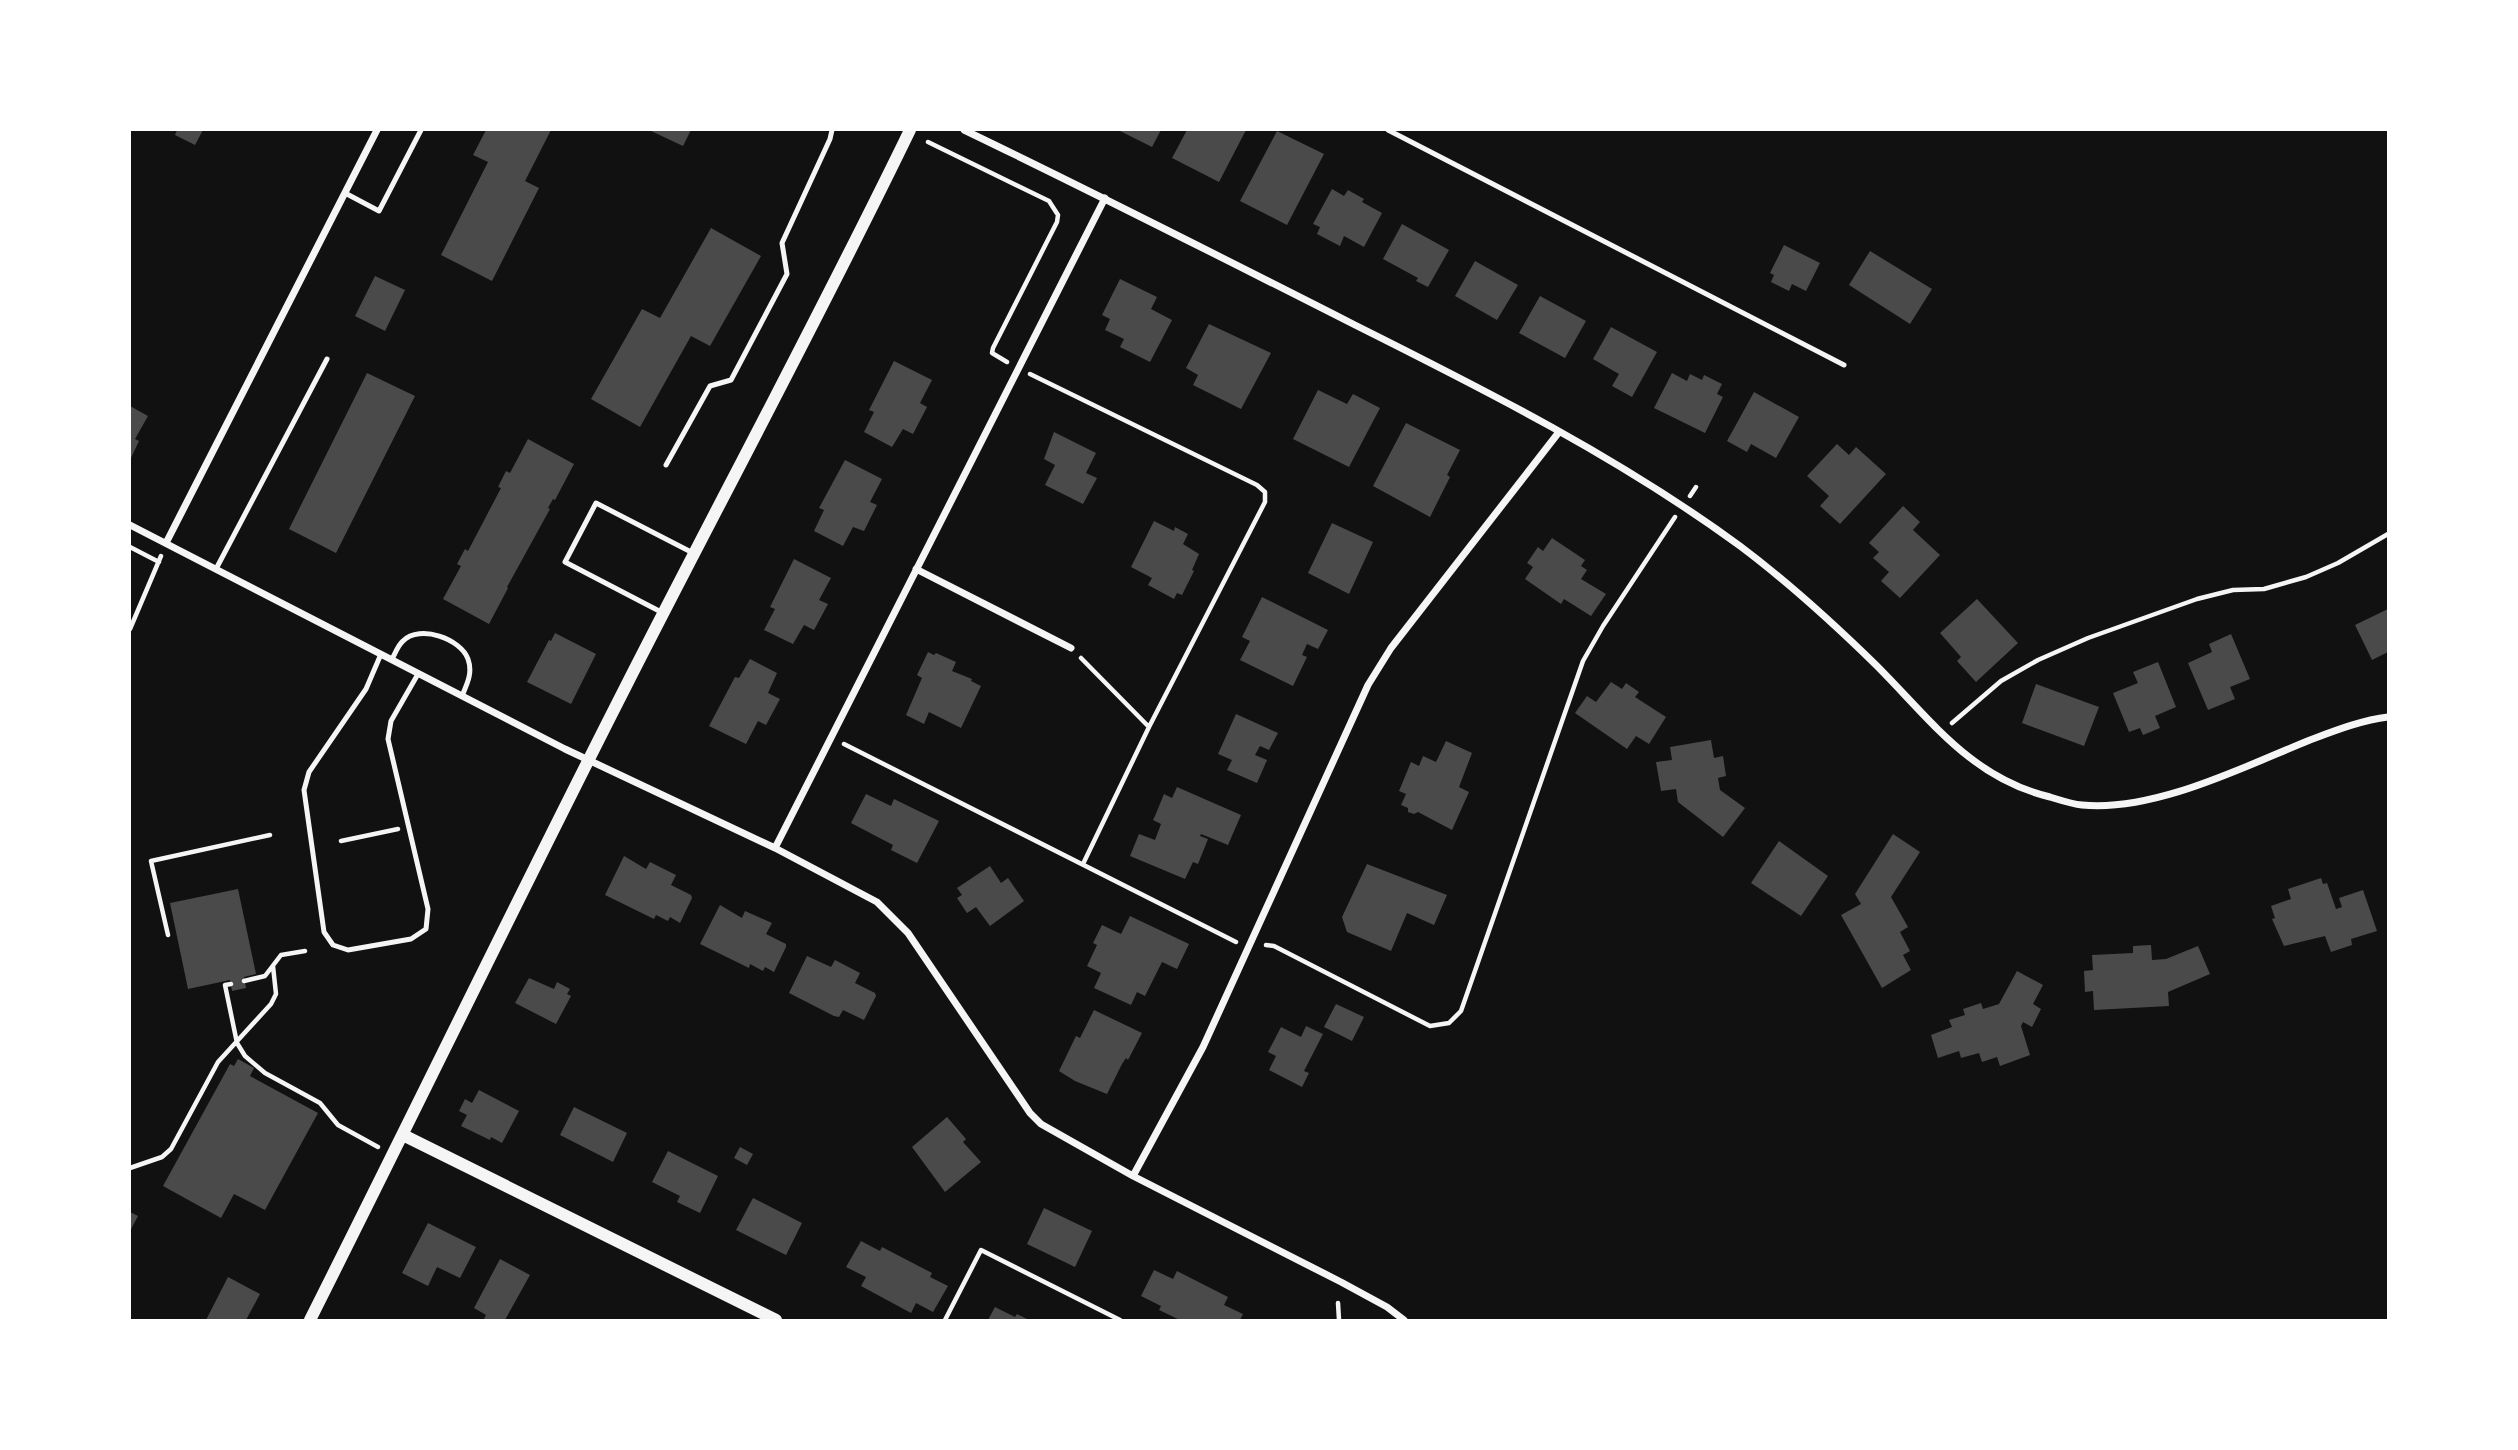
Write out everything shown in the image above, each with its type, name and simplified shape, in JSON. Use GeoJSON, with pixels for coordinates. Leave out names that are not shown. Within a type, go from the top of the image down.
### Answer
{"type":"FeatureCollection","features":[{"type":"Feature","properties":{"kind":"street"},"geometry":{"type":"LineString","coordinates":[[166,543],[377,130]]}},
{"type":"Feature","properties":{"kind":"street"},"geometry":{"type":"LineString","coordinates":[[310,1321],[588,760],[850,254],[910,130]]}},
{"type":"Feature","properties":{"kind":"street"},"geometry":{"type":"LineString","coordinates":[[964,130],[1105,198],[1422,359],[1559,432],[1682,506],[1741,547],[1813,605],[1877,666],[1940,733],[1970,760],[1998,778],[2039,794],[2081,805],[2126,804],[2167,795],[2332,732],[2389,717]]}},
{"type":"Feature","properties":{"kind":"street"},"geometry":{"type":"LineString","coordinates":[[775,848],[1105,198]]}},
{"type":"Feature","properties":{"kind":"street"},"geometry":{"type":"LineString","coordinates":[[1133,1176],[1203,1047],[1368,685],[1391,648],[1559,432]]}},
{"type":"Feature","properties":{"kind":"street"},"geometry":{"type":"LineString","coordinates":[[130,525],[588,760],[775,848],[877,902],[894,916],[908,933],[1030,1113],[1056,1135],[1341,1282],[1387,1307],[1404,1321]]}},
{"type":"Feature","properties":{"kind":"street"},"geometry":{"type":"LineString","coordinates":[[916,569],[1070,648]]}},
{"type":"Feature","properties":{"kind":"street"},"geometry":{"type":"LineString","coordinates":[[403,1135],[761,1317],[776,1321]]}},
{"type":"Feature","properties":{"kind":"lane"},"geometry":{"type":"LineString","coordinates":[[345,193],[379,211],[421,130]]}},
{"type":"Feature","properties":{"kind":"lane"},"geometry":{"type":"LineString","coordinates":[[667,465],[710,386],[731,380],[787,274],[782,243],[832,130]]}},
{"type":"Feature","properties":{"kind":"lane"},"geometry":{"type":"LineString","coordinates":[[1388,130],[1844,365]]}},
{"type":"Feature","properties":{"kind":"lane"},"geometry":{"type":"LineString","coordinates":[[216,569],[327,359]]}},
{"type":"Feature","properties":{"kind":"lane"},"geometry":{"type":"LineString","coordinates":[[663,613],[565,562],[596,503],[694,553]]}},
{"type":"Feature","properties":{"kind":"lane"},"geometry":{"type":"LineString","coordinates":[[392,659],[403,641],[416,633],[434,634],[458,647],[467,656],[469,678],[462,696]]}},
{"type":"Feature","properties":{"kind":"lane"},"geometry":{"type":"LineString","coordinates":[[381,654],[366,689],[309,772],[304,789],[324,932],[333,945],[348,950],[411,939],[426,929],[428,909],[388,739],[391,721],[418,674]]}},
{"type":"Feature","properties":{"kind":"path"},"geometry":{"type":"LineString","coordinates":[[928,142],[1049,201],[1058,215],[1057,222],[992,353],[1257,485],[1265,492],[1265,502],[1149,727],[1083,863]]}},
{"type":"Feature","properties":{"kind":"path"},"geometry":{"type":"LineString","coordinates":[[831,737],[1232,941],[1274,946],[1430,1026],[1449,1023],[1461,1011],[1583,661],[1603,626],[1696,487]]}},
{"type":"Feature","properties":{"kind":"path"},"geometry":{"type":"LineString","coordinates":[[1940,733],[2001,681],[2038,660],[2088,638],[2197,599],[2233,590],[2264,589],[2306,577],[2338,563],[2389,534]]}},
{"type":"Feature","properties":{"kind":"path"},"geometry":{"type":"LineString","coordinates":[[130,547],[160,559],[130,629]]}},
{"type":"Feature","properties":{"kind":"path"},"geometry":{"type":"LineString","coordinates":[[1070,648],[1149,727]]}},
{"type":"Feature","properties":{"kind":"path"},"geometry":{"type":"LineString","coordinates":[[341,841],[409,827]]}},
{"type":"Feature","properties":{"kind":"path"},"geometry":{"type":"LineString","coordinates":[[167,935],[151,860],[270,835]]}},
{"type":"Feature","properties":{"kind":"path"},"geometry":{"type":"LineString","coordinates":[[244,981],[265,976],[281,955],[305,951]]}},
{"type":"Feature","properties":{"kind":"path"},"geometry":{"type":"LineString","coordinates":[[130,1168],[167,1153],[218,1062],[271,1004],[276,994],[272,966]]}},
{"type":"Feature","properties":{"kind":"path"},"geometry":{"type":"LineString","coordinates":[[231,984],[225,985],[237,1043],[244,1056],[265,1073],[320,1103],[338,1125],[393,1155]]}},
{"type":"Feature","properties":{"kind":"path"},"geometry":{"type":"LineString","coordinates":[[945,1321],[981,1250],[1120,1321]]}},
{"type":"Feature","properties":{"kind":"path"},"geometry":{"type":"LineString","coordinates":[[1338,1303],[1339,1321]]}},
{"type":"Feature","properties":{"kind":"building"},"geometry":{"type":"Polygon","coordinates":[[[177,130],[203,130],[195,145],[175,135],[177,130]]]}},
{"type":"Feature","properties":{"kind":"building"},"geometry":{"type":"Polygon","coordinates":[[[486,130],[551,130],[525,181],[539,188],[492,281],[441,255],[488,162],[473,155],[486,130]]]}},
{"type":"Feature","properties":{"kind":"building"},"geometry":{"type":"Polygon","coordinates":[[[649,130],[691,130],[683,146],[649,130]]]}},
{"type":"Feature","properties":{"kind":"building"},"geometry":{"type":"Polygon","coordinates":[[[1118,130],[1161,130],[1152,147],[1118,130]]]}},
{"type":"Feature","properties":{"kind":"building"},"geometry":{"type":"Polygon","coordinates":[[[1187,130],[1246,130],[1219,182],[1172,158],[1187,130]]]}},
{"type":"Feature","properties":{"kind":"building"},"geometry":{"type":"Polygon","coordinates":[[[1277,131],[1324,154],[1287,225],[1240,201],[1277,131]]]}},
{"type":"Feature","properties":{"kind":"building"},"geometry":{"type":"Polygon","coordinates":[[[1332,189],[1344,196],[1348,190],[1382,213],[1364,247],[1344,236],[1340,246],[1317,234],[1320,227],[1313,224],[1332,189]]]}},
{"type":"Feature","properties":{"kind":"building"},"geometry":{"type":"Polygon","coordinates":[[[1402,224],[1449,250],[1428,287],[1416,281],[1418,278],[1383,259],[1402,224]]]}},
{"type":"Feature","properties":{"kind":"building"},"geometry":{"type":"Polygon","coordinates":[[[711,228],[761,256],[710,346],[691,336],[640,427],[591,399],[642,309],[660,318],[711,228]]]}},
{"type":"Feature","properties":{"kind":"building"},"geometry":{"type":"Polygon","coordinates":[[[1784,245],[1820,263],[1806,291],[1792,284],[1789,291],[1771,282],[1774,275],[1770,273],[1784,245]]]}},
{"type":"Feature","properties":{"kind":"building"},"geometry":{"type":"Polygon","coordinates":[[[1870,251],[1932,289],[1910,324],[1849,285],[1870,251]]]}},
{"type":"Feature","properties":{"kind":"building"},"geometry":{"type":"Polygon","coordinates":[[[1475,261],[1518,285],[1497,320],[1455,296],[1475,261]]]}},
{"type":"Feature","properties":{"kind":"building"},"geometry":{"type":"Polygon","coordinates":[[[375,276],[405,290],[385,331],[355,316],[375,276]]]}},
{"type":"Feature","properties":{"kind":"building"},"geometry":{"type":"Polygon","coordinates":[[[1120,279],[1157,297],[1151,309],[1172,320],[1150,362],[1120,347],[1124,339],[1105,330],[1110,319],[1102,315],[1120,279]]]}},
{"type":"Feature","properties":{"kind":"building"},"geometry":{"type":"Polygon","coordinates":[[[1540,296],[1586,321],[1565,358],[1519,333],[1540,296]]]}},
{"type":"Feature","properties":{"kind":"building"},"geometry":{"type":"Polygon","coordinates":[[[1209,324],[1271,353],[1241,409],[1193,385],[1198,375],[1186,368],[1209,324]]]}},
{"type":"Feature","properties":{"kind":"building"},"geometry":{"type":"Polygon","coordinates":[[[1611,327],[1657,352],[1632,397],[1612,386],[1619,374],[1593,359],[1611,327]]]}},
{"type":"Feature","properties":{"kind":"building"},"geometry":{"type":"Polygon","coordinates":[[[894,361],[932,380],[920,403],[927,407],[913,434],[903,429],[892,447],[864,432],[874,412],[869,410],[894,361]]]}},
{"type":"Feature","properties":{"kind":"building"},"geometry":{"type":"Polygon","coordinates":[[[367,373],[415,396],[336,553],[289,529],[367,373]]]}},
{"type":"Feature","properties":{"kind":"building"},"geometry":{"type":"Polygon","coordinates":[[[1672,373],[1687,381],[1690,374],[1702,380],[1704,375],[1722,384],[1717,394],[1723,397],[1705,433],[1654,408],[1672,373]]]}},
{"type":"Feature","properties":{"kind":"building"},"geometry":{"type":"Polygon","coordinates":[[[1318,390],[1347,404],[1353,394],[1380,408],[1349,467],[1293,439],[1318,390]]]}},
{"type":"Feature","properties":{"kind":"building"},"geometry":{"type":"Polygon","coordinates":[[[1754,392],[1799,417],[1776,458],[1751,444],[1747,452],[1727,441],[1754,392]]]}},
{"type":"Feature","properties":{"kind":"building"},"geometry":{"type":"Polygon","coordinates":[[[130,406],[148,416],[135,439],[139,441],[130,460],[130,406]]]}},
{"type":"Feature","properties":{"kind":"building"},"geometry":{"type":"Polygon","coordinates":[[[1406,423],[1460,450],[1430,517],[1373,486],[1406,423]]]}},
{"type":"Feature","properties":{"kind":"building"},"geometry":{"type":"Polygon","coordinates":[[[1054,432],[1096,453],[1086,473],[1097,478],[1083,504],[1045,485],[1055,465],[1044,459],[1054,432]]]}},
{"type":"Feature","properties":{"kind":"building"},"geometry":{"type":"Polygon","coordinates":[[[528,439],[574,464],[548,508],[550,509],[489,624],[443,599],[461,566],[457,564],[465,549],[468,551],[501,488],[498,487],[506,471],[510,473],[528,439]]]}},
{"type":"Feature","properties":{"kind":"building"},"geometry":{"type":"Polygon","coordinates":[[[1837,444],[1849,455],[1856,447],[1886,474],[1840,524],[1820,506],[1829,496],[1807,476],[1837,444]]]}},
{"type":"Feature","properties":{"kind":"building"},"geometry":{"type":"Polygon","coordinates":[[[845,460],[882,479],[870,502],[877,505],[864,531],[853,527],[843,546],[814,531],[824,510],[819,508],[845,460]]]}},
{"type":"Feature","properties":{"kind":"building"},"geometry":{"type":"Polygon","coordinates":[[[1903,506],[1920,522],[1913,530],[1940,555],[1900,598],[1881,581],[1889,572],[1873,558],[1879,552],[1869,543],[1903,506]]]}},
{"type":"Feature","properties":{"kind":"building"},"geometry":{"type":"Polygon","coordinates":[[[1154,521],[1174,531],[1175,527],[1188,534],[1183,544],[1199,554],[1182,595],[1177,593],[1174,599],[1148,585],[1152,578],[1131,567],[1154,521]]]}},
{"type":"Feature","properties":{"kind":"building"},"geometry":{"type":"Polygon","coordinates":[[[1332,523],[1373,542],[1349,594],[1308,573],[1332,523]]]}},
{"type":"Feature","properties":{"kind":"building"},"geometry":{"type":"Polygon","coordinates":[[[1552,538],[1585,560],[1581,566],[1587,570],[1581,579],[1606,594],[1591,616],[1564,599],[1561,604],[1525,579],[1533,567],[1527,563],[1538,547],[1543,551],[1552,538]]]}},
{"type":"Feature","properties":{"kind":"building"},"geometry":{"type":"Polygon","coordinates":[[[794,559],[831,578],[819,600],[828,604],[814,630],[804,625],[793,644],[764,630],[775,609],[770,607],[794,559]]]}},
{"type":"Feature","properties":{"kind":"building"},"geometry":{"type":"Polygon","coordinates":[[[1262,597],[1328,630],[1318,649],[1307,644],[1302,655],[1307,657],[1293,686],[1240,660],[1250,641],[1242,637],[1262,597]]]}},
{"type":"Feature","properties":{"kind":"building"},"geometry":{"type":"Polygon","coordinates":[[[1977,599],[2018,643],[1976,682],[1957,661],[1961,657],[1940,633],[1977,599]]]}},
{"type":"Feature","properties":{"kind":"building"},"geometry":{"type":"Polygon","coordinates":[[[2388,609],[2388,652],[2372,660],[2355,625],[2388,609]]]}},
{"type":"Feature","properties":{"kind":"building"},"geometry":{"type":"Polygon","coordinates":[[[555,633],[596,654],[571,704],[527,682],[555,633]]]}},
{"type":"Feature","properties":{"kind":"building"},"geometry":{"type":"Polygon","coordinates":[[[2231,634],[2250,679],[2230,687],[2235,699],[2208,710],[2188,663],[2212,652],[2209,644],[2231,634]]]}},
{"type":"Feature","properties":{"kind":"building"},"geometry":{"type":"Polygon","coordinates":[[[928,652],[956,662],[952,671],[981,686],[961,728],[929,712],[924,724],[906,715],[922,678],[917,675],[928,652]]]}},
{"type":"Feature","properties":{"kind":"building"},"geometry":{"type":"Polygon","coordinates":[[[750,659],[777,673],[768,693],[780,699],[766,725],[758,721],[746,744],[709,726],[735,677],[739,678],[750,659]]]}},
{"type":"Feature","properties":{"kind":"building"},"geometry":{"type":"Polygon","coordinates":[[[2158,662],[2176,707],[2155,716],[2160,728],[2143,735],[2140,728],[2129,732],[2113,693],[2138,683],[2133,672],[2158,662]]]}},
{"type":"Feature","properties":{"kind":"building"},"geometry":{"type":"Polygon","coordinates":[[[1611,682],[1622,689],[1626,683],[1639,692],[1635,697],[1666,717],[1649,744],[1636,736],[1627,749],[1575,713],[1587,696],[1596,702],[1611,682]]]}},
{"type":"Feature","properties":{"kind":"building"},"geometry":{"type":"Polygon","coordinates":[[[2036,684],[2099,707],[2084,746],[2022,723],[2036,684]]]}},
{"type":"Feature","properties":{"kind":"building"},"geometry":{"type":"Polygon","coordinates":[[[1236,714],[1278,733],[1269,750],[1260,746],[1255,755],[1267,760],[1257,783],[1227,770],[1232,760],[1218,754],[1236,714]]]}},
{"type":"Feature","properties":{"kind":"building"},"geometry":{"type":"Polygon","coordinates":[[[1711,740],[1714,758],[1723,756],[1726,776],[1718,778],[1720,790],[1745,808],[1723,837],[1678,802],[1676,789],[1661,791],[1656,762],[1672,760],[1670,747],[1711,740]]]}},
{"type":"Feature","properties":{"kind":"building"},"geometry":{"type":"Polygon","coordinates":[[[1446,741],[1472,753],[1459,787],[1469,792],[1452,830],[1418,812],[1408,812],[1408,808],[1401,805],[1406,794],[1399,791],[1411,762],[1419,766],[1423,756],[1436,762],[1446,741]]]}},
{"type":"Feature","properties":{"kind":"building"},"geometry":{"type":"Polygon","coordinates":[[[1177,787],[1241,815],[1228,845],[1201,834],[1200,836],[1208,839],[1198,864],[1193,862],[1185,879],[1130,856],[1139,834],[1155,840],[1161,824],[1153,820],[1164,794],[1172,798],[1177,787]]]}},
{"type":"Feature","properties":{"kind":"building"},"geometry":{"type":"Polygon","coordinates":[[[866,794],[891,806],[894,799],[939,821],[917,863],[891,850],[893,845],[851,823],[866,794]]]}},
{"type":"Feature","properties":{"kind":"building"},"geometry":{"type":"Polygon","coordinates":[[[1893,834],[1920,852],[1891,897],[1908,927],[1900,932],[1910,951],[1903,955],[1911,970],[1882,988],[1841,915],[1861,904],[1855,894],[1893,834]]]}},
{"type":"Feature","properties":{"kind":"building"},"geometry":{"type":"Polygon","coordinates":[[[1779,841],[1828,876],[1801,916],[1751,883],[1779,841]]]}},
{"type":"Feature","properties":{"kind":"building"},"geometry":{"type":"Polygon","coordinates":[[[624,856],[646,869],[650,862],[676,875],[671,885],[692,898],[680,923],[670,917],[668,921],[656,915],[654,919],[605,895],[624,856]]]}},
{"type":"Feature","properties":{"kind":"building"},"geometry":{"type":"Polygon","coordinates":[[[1367,864],[1447,895],[1434,925],[1407,913],[1391,951],[1347,932],[1342,917],[1367,864]]]}},
{"type":"Feature","properties":{"kind":"building"},"geometry":{"type":"Polygon","coordinates":[[[990,866],[1001,883],[1008,878],[1024,901],[990,926],[976,907],[967,913],[957,898],[962,895],[957,888],[990,866]]]}},
{"type":"Feature","properties":{"kind":"building"},"geometry":{"type":"Polygon","coordinates":[[[2321,878],[2323,884],[2327,883],[2336,909],[2342,907],[2339,898],[2363,890],[2377,931],[2351,939],[2352,945],[2331,952],[2325,936],[2284,946],[2272,919],[2275,918],[2271,906],[2291,899],[2288,889],[2321,878]]]}},
{"type":"Feature","properties":{"kind":"building"},"geometry":{"type":"Polygon","coordinates":[[[238,889],[256,974],[244,977],[246,988],[232,991],[230,980],[188,989],[170,903],[238,889]]]}},
{"type":"Feature","properties":{"kind":"building"},"geometry":{"type":"Polygon","coordinates":[[[720,905],[742,918],[745,911],[772,923],[766,934],[786,944],[774,972],[765,967],[763,971],[750,964],[749,968],[700,944],[720,905]]]}},
{"type":"Feature","properties":{"kind":"building"},"geometry":{"type":"Polygon","coordinates":[[[1130,916],[1189,944],[1177,969],[1162,962],[1145,996],[1137,992],[1131,1005],[1094,988],[1101,973],[1087,966],[1097,945],[1093,943],[1102,925],[1121,934],[1130,916]]]}},
{"type":"Feature","properties":{"kind":"building"},"geometry":{"type":"Polygon","coordinates":[[[2151,945],[2152,960],[2166,959],[2198,946],[2210,974],[2168,992],[2169,1006],[2094,1010],[2093,991],[2085,992],[2084,971],[2093,970],[2092,955],[2133,953],[2133,946],[2151,945]]]}},
{"type":"Feature","properties":{"kind":"building"},"geometry":{"type":"Polygon","coordinates":[[[807,956],[831,967],[835,960],[860,973],[855,983],[876,996],[864,1020],[843,1010],[839,1017],[834,1016],[789,993],[807,956]]]}},
{"type":"Feature","properties":{"kind":"building"},"geometry":{"type":"Polygon","coordinates":[[[2017,971],[2043,985],[2033,1004],[2041,1009],[2032,1027],[2023,1022],[2021,1026],[2030,1055],[2000,1066],[1997,1057],[1982,1062],[1979,1053],[1961,1058],[1959,1051],[1938,1058],[1931,1035],[1952,1027],[1949,1020],[1965,1015],[1963,1009],[1981,1003],[1983,1009],[1999,1004],[2017,971]]]}},
{"type":"Feature","properties":{"kind":"building"},"geometry":{"type":"Polygon","coordinates":[[[529,978],[554,989],[557,982],[570,989],[567,994],[571,996],[556,1024],[515,1003],[529,978]]]}},
{"type":"Feature","properties":{"kind":"building"},"geometry":{"type":"Polygon","coordinates":[[[1336,1004],[1364,1017],[1352,1041],[1324,1027],[1336,1004]]]}},
{"type":"Feature","properties":{"kind":"building"},"geometry":{"type":"Polygon","coordinates":[[[1094,1010],[1142,1033],[1107,1094],[1075,1081],[1059,1071],[1076,1036],[1080,1038],[1094,1010]]]}},
{"type":"Feature","properties":{"kind":"building"},"geometry":{"type":"Polygon","coordinates":[[[1306,1026],[1323,1034],[1304,1071],[1309,1073],[1302,1087],[1269,1070],[1276,1056],[1268,1052],[1281,1027],[1301,1037],[1306,1026]]]}},
{"type":"Feature","properties":{"kind":"building"},"geometry":{"type":"Polygon","coordinates":[[[238,1059],[254,1068],[250,1076],[318,1113],[265,1210],[234,1194],[221,1218],[163,1186],[230,1064],[234,1066],[238,1059]]]}},
{"type":"Feature","properties":{"kind":"building"},"geometry":{"type":"Polygon","coordinates":[[[479,1090],[519,1111],[502,1143],[461,1126],[467,1115],[459,1111],[465,1099],[472,1103],[479,1090]]]}},
{"type":"Feature","properties":{"kind":"building"},"geometry":{"type":"Polygon","coordinates":[[[574,1107],[627,1133],[613,1162],[560,1135],[574,1107]]]}},
{"type":"Feature","properties":{"kind":"building"},"geometry":{"type":"Polygon","coordinates":[[[947,1117],[966,1139],[963,1142],[981,1162],[945,1192],[912,1147],[947,1117]]]}},
{"type":"Feature","properties":{"kind":"building"},"geometry":{"type":"Polygon","coordinates":[[[740,1147],[753,1154],[747,1165],[734,1158],[740,1147]]]}},
{"type":"Feature","properties":{"kind":"building"},"geometry":{"type":"Polygon","coordinates":[[[668,1151],[718,1176],[700,1213],[677,1202],[680,1196],[652,1182],[668,1151]]]}},
{"type":"Feature","properties":{"kind":"building"},"geometry":{"type":"Polygon","coordinates":[[[753,1198],[802,1223],[786,1255],[736,1230],[753,1198]]]}},
{"type":"Feature","properties":{"kind":"building"},"geometry":{"type":"Polygon","coordinates":[[[1044,1208],[1092,1231],[1075,1267],[1027,1244],[1044,1208]]]}},
{"type":"Feature","properties":{"kind":"building"},"geometry":{"type":"Polygon","coordinates":[[[130,1212],[138,1216],[130,1231],[130,1212]]]}},
{"type":"Feature","properties":{"kind":"building"},"geometry":{"type":"Polygon","coordinates":[[[428,1223],[476,1247],[460,1278],[437,1267],[428,1286],[402,1273],[428,1223]]]}},
{"type":"Feature","properties":{"kind":"building"},"geometry":{"type":"Polygon","coordinates":[[[861,1241],[880,1251],[882,1247],[932,1273],[930,1277],[948,1286],[933,1312],[916,1303],[911,1313],[861,1286],[866,1277],[846,1267],[861,1241]]]}},
{"type":"Feature","properties":{"kind":"building"},"geometry":{"type":"Polygon","coordinates":[[[500,1259],[530,1275],[505,1320],[487,1320],[484,1319],[486,1315],[474,1308],[500,1259]]]}},
{"type":"Feature","properties":{"kind":"building"},"geometry":{"type":"Polygon","coordinates":[[[1154,1270],[1173,1279],[1177,1271],[1228,1297],[1224,1305],[1243,1314],[1240,1320],[1180,1320],[1159,1310],[1161,1306],[1141,1296],[1154,1270]]]}},
{"type":"Feature","properties":{"kind":"building"},"geometry":{"type":"Polygon","coordinates":[[[228,1277],[260,1294],[246,1320],[206,1320],[228,1277]]]}},
{"type":"Feature","properties":{"kind":"building"},"geometry":{"type":"Polygon","coordinates":[[[995,1307],[1015,1317],[1017,1314],[1029,1320],[988,1320],[995,1307]]]}}]}
